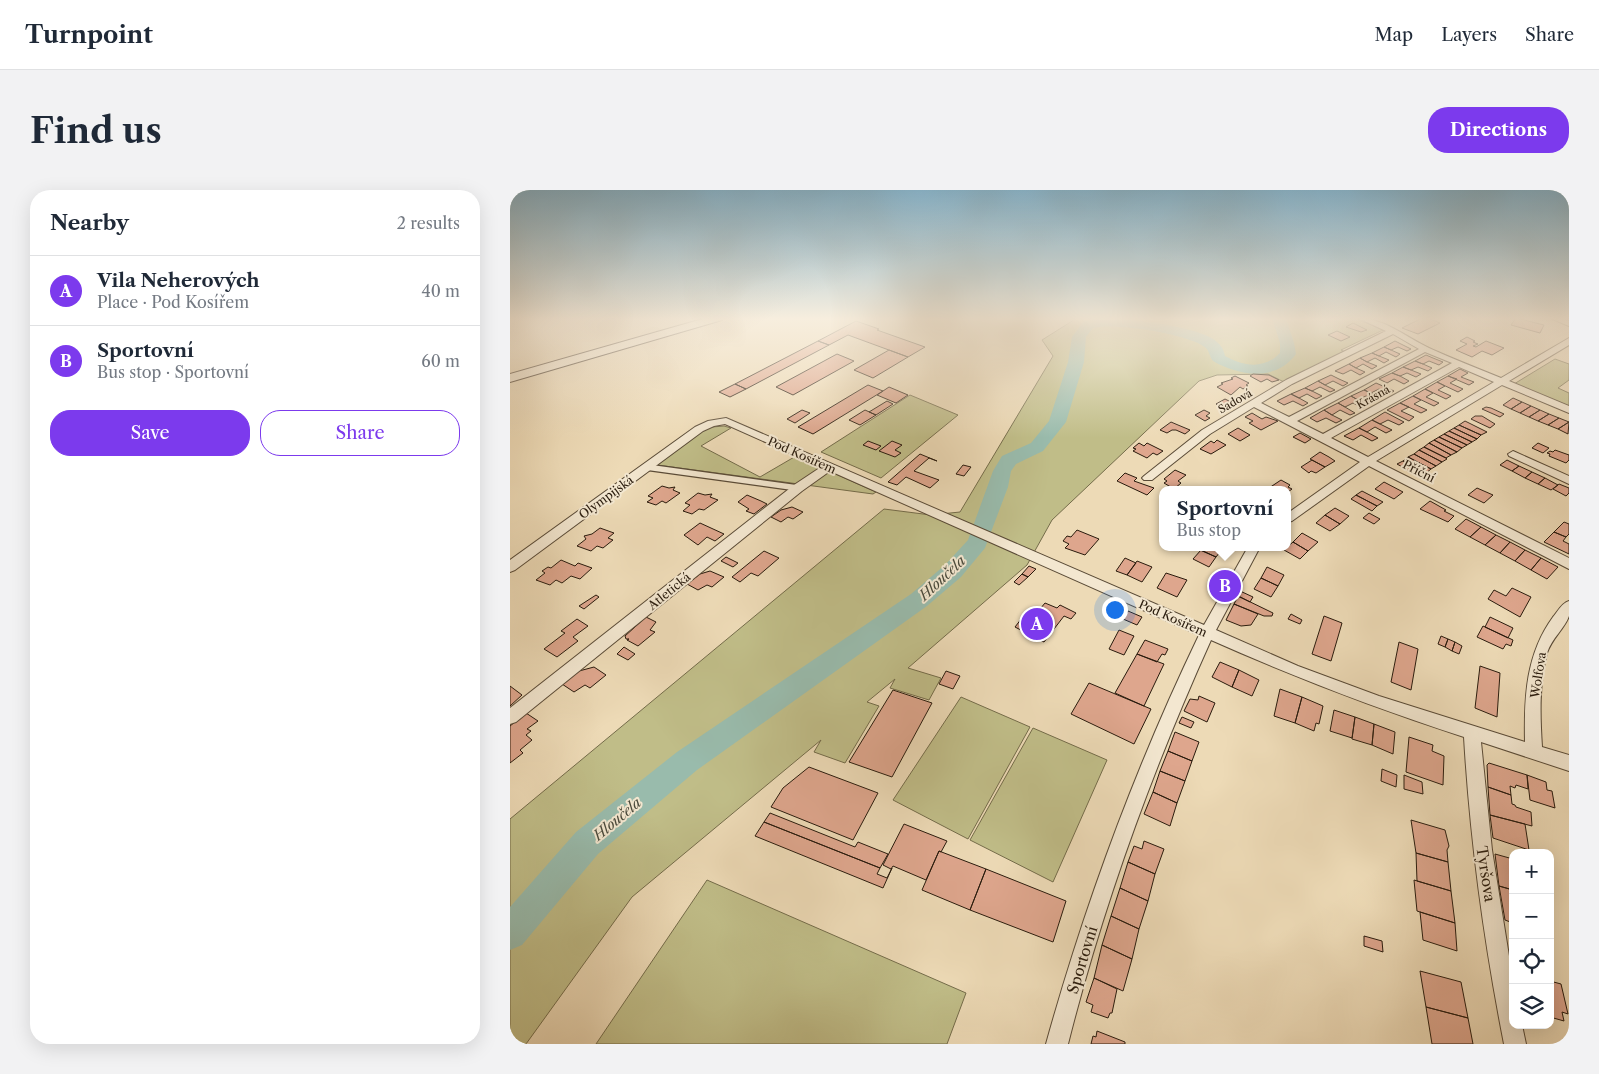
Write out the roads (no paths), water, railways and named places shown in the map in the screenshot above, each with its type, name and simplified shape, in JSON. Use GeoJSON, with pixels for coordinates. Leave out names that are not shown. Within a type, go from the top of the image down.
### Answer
{"type":"FeatureCollection","features":[{"type":"Feature","properties":{"kind":"main road"},"geometry":{"type":"LineString","coordinates":[[510,378],[580,358]]}},
{"type":"Feature","properties":{"kind":"street","name":"Sadová"},"geometry":{"type":"LineString","coordinates":[[1148,478],[1206,432],[1256,404],[1289,382],[1338,358]]}},
{"type":"Feature","properties":{"kind":"street"},"geometry":{"type":"LineString","coordinates":[[1290,421],[1408,358]]}},
{"type":"Feature","properties":{"kind":"street"},"geometry":{"type":"LineString","coordinates":[[1447,358],[1569,410]]}},
{"type":"Feature","properties":{"kind":"street"},"geometry":{"type":"LineString","coordinates":[[1291,516],[1369,461],[1542,358]]}},
{"type":"Feature","properties":{"kind":"street","name":"Krásná"},"geometry":{"type":"LineString","coordinates":[[1324,438],[1459,363]]}},
{"type":"Feature","properties":{"kind":"street","name":"Příční"},"geometry":{"type":"LineString","coordinates":[[1256,404],[1569,564]]}},
{"type":"Feature","properties":{"kind":"street","name":"Pod Kosířem"},"geometry":{"type":"LineString","coordinates":[[703,427],[718,422],[728,422],[1206,633],[1329,684],[1472,733],[1569,763]]}},
{"type":"Feature","properties":{"kind":"street","name":"Olympijská"},"geometry":{"type":"LineString","coordinates":[[510,567],[703,427]]}},
{"type":"Feature","properties":{"kind":"street"},"geometry":{"type":"LineString","coordinates":[[1513,454],[1569,480]]}},
{"type":"Feature","properties":{"kind":"street","name":"Atletická"},"geometry":{"type":"LineString","coordinates":[[510,717],[798,488],[829,466]]}},
{"type":"Feature","properties":{"kind":"street","name":"Sportovní"},"geometry":{"type":"LineString","coordinates":[[1057,1044],[1097,910],[1122,836],[1206,633],[1252,551]]}},
{"type":"Feature","properties":{"kind":"street","name":"Wolfova"},"geometry":{"type":"LineString","coordinates":[[1534,751],[1533,714],[1541,651],[1545,641],[1569,606]]}},
{"type":"Feature","properties":{"kind":"street","name":"Tyršova"},"geometry":{"type":"LineString","coordinates":[[1472,733],[1480,840],[1506,1000],[1516,1044]]}},
{"type":"Feature","properties":{"kind":"lane"},"geometry":{"type":"LineString","coordinates":[[646,467],[798,488]]}},
{"type":"Feature","properties":{"kind":"waterway","name":"Hloučela"},"geometry":{"type":"LineString","coordinates":[[510,933],[587,843],[687,761],[919,600],[953,571],[977,543],[1002,471],[1009,460],[1037,447],[1057,422],[1076,358]]}},
{"type":"Feature","properties":{"kind":"waterway","name":"Hloučela"},"geometry":{"type":"LineString","coordinates":[[1218,358],[1232,365],[1256,370],[1272,367],[1284,358]]}},
{"type":"Feature","properties":{"kind":"place","name":"Sportovní"},"geometry":{"type":"Point","coordinates":[1225,586]}},
{"type":"Feature","properties":{"kind":"place","name":"Vila Neherových"},"geometry":{"type":"Point","coordinates":[1037,624]}}]}
